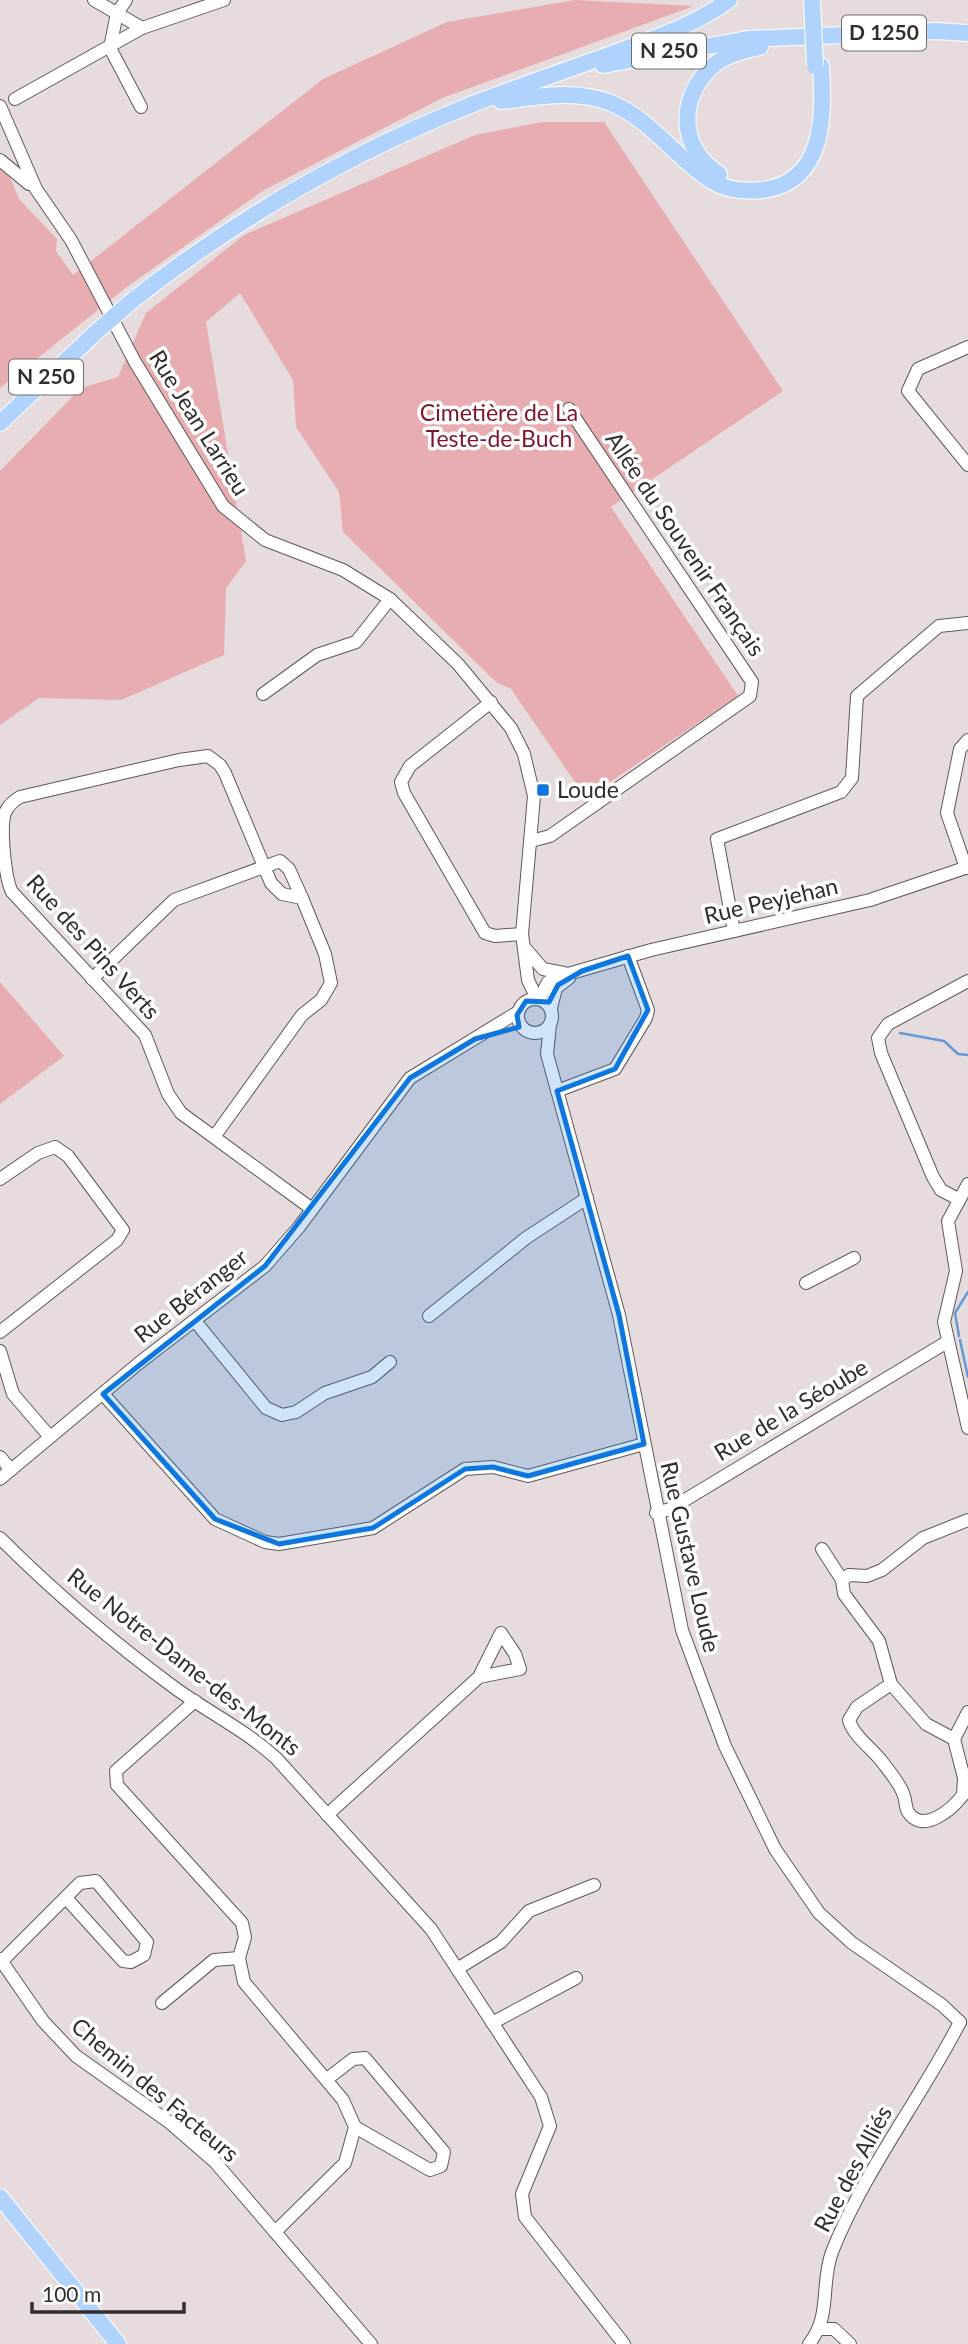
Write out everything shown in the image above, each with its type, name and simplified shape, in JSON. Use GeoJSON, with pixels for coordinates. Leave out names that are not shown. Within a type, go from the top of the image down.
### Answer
{"type":"FeatureCollection","features":[{"type":"Feature","properties":{"kind":"main road"},"geometry":{"type":"LineString","coordinates":[[539,80],[668,34],[707,16],[729,0]]}},
{"type":"Feature","properties":{"kind":"main road"},"geometry":{"type":"LineString","coordinates":[[474,104],[572,94],[609,102],[629,111],[652,128],[683,159],[715,183],[745,192],[792,180],[817,147],[822,126],[812,0]]}},
{"type":"Feature","properties":{"kind":"main road"},"geometry":{"type":"LineString","coordinates":[[800,37],[735,53],[716,63],[691,93],[686,122],[690,141],[704,162],[722,175],[754,182],[787,171],[809,143],[818,66],[819,0]]}},
{"type":"Feature","properties":{"kind":"main road","name":"D 1250"},"geometry":{"type":"LineString","coordinates":[[800,37],[936,31],[968,33]]}},
{"type":"Feature","properties":{"kind":"main road","name":"N 250"},"geometry":{"type":"LineString","coordinates":[[0,423],[94,334],[182,262],[284,195],[407,132],[539,80],[673,50],[748,39],[800,37]]}},
{"type":"Feature","properties":{"kind":"main road"},"geometry":{"type":"LineString","coordinates":[[0,2197],[117,2344]]}},
{"type":"Feature","properties":{"kind":"street"},"geometry":{"type":"LineString","coordinates":[[94,0],[142,28]]}},
{"type":"Feature","properties":{"kind":"street"},"geometry":{"type":"LineString","coordinates":[[126,0],[117,13],[110,48],[141,107]]}},
{"type":"Feature","properties":{"kind":"street"},"geometry":{"type":"LineString","coordinates":[[15,99],[142,28],[224,0]]}},
{"type":"Feature","properties":{"kind":"street","name":"Rue Jean Larrieu"},"geometry":{"type":"LineString","coordinates":[[0,106],[36,189],[71,240],[135,362],[223,506],[265,540],[343,570],[390,599],[440,645],[511,728],[528,766],[534,796],[523,940],[528,980],[538,999]]}},
{"type":"Feature","properties":{"kind":"street"},"geometry":{"type":"LineString","coordinates":[[0,160],[36,189]]}},
{"type":"Feature","properties":{"kind":"street"},"geometry":{"type":"LineString","coordinates":[[968,346],[918,369],[908,391],[968,465]]}},
{"type":"Feature","properties":{"kind":"street","name":"Allée du Souvenir Français"},"geometry":{"type":"LineString","coordinates":[[531,841],[550,836],[750,696],[751,682],[569,409]]}},
{"type":"Feature","properties":{"kind":"street"},"geometry":{"type":"LineString","coordinates":[[263,694],[317,655],[356,642],[390,599]]}},
{"type":"Feature","properties":{"kind":"street"},"geometry":{"type":"LineString","coordinates":[[734,931],[718,839],[841,792],[852,778],[857,696],[939,626],[968,623]]}},
{"type":"Feature","properties":{"kind":"street"},"geometry":{"type":"LineString","coordinates":[[491,702],[410,766],[401,782],[404,793],[485,933],[523,940]]}},
{"type":"Feature","properties":{"kind":"street"},"geometry":{"type":"LineString","coordinates":[[967,868],[947,813],[960,749],[968,740]]}},
{"type":"Feature","properties":{"kind":"street","name":"Rue des Pins Verts"},"geometry":{"type":"LineString","coordinates":[[302,898],[275,889],[225,773],[220,765],[208,756],[179,760],[20,797],[10,805],[3,821],[9,887],[145,1035],[174,1105],[312,1209]]}},
{"type":"Feature","properties":{"kind":"street"},"geometry":{"type":"LineString","coordinates":[[92,979],[174,900],[264,866],[280,861],[286,864],[326,954],[331,983],[321,1000],[302,1015],[214,1137]]}},
{"type":"Feature","properties":{"kind":"street","name":"Rue Peyjehan"},"geometry":{"type":"LineString","coordinates":[[538,999],[553,978],[628,956],[878,898],[967,868]]}},
{"type":"Feature","properties":{"kind":"street","name":"Rue Peyjehan"},"geometry":{"type":"LineString","coordinates":[[523,940],[535,961],[549,972],[582,971]]}},
{"type":"Feature","properties":{"kind":"street"},"geometry":{"type":"LineString","coordinates":[[557,1091],[615,1069],[646,1018],[648,1010],[628,956]]}},
{"type":"Feature","properties":{"kind":"street","name":"Rue Peyjehan"},"geometry":{"type":"LineString","coordinates":[[551,1008],[558,985],[582,971]]}},
{"type":"Feature","properties":{"kind":"street","name":"Rue Jean Larrieu"},"geometry":{"type":"LineString","coordinates":[[518,1011],[528,980]]}},
{"type":"Feature","properties":{"kind":"street"},"geometry":{"type":"LineString","coordinates":[[958,1199],[941,1190],[933,1177],[881,1053],[878,1038],[888,1024],[968,981]]}},
{"type":"Feature","properties":{"kind":"street"},"geometry":{"type":"LineString","coordinates":[[538,999],[551,1008],[550,1025],[541,1032],[527,1032],[518,1021],[518,1011],[526,1001],[538,999]]}},
{"type":"Feature","properties":{"kind":"street","name":"Rue Béranger"},"geometry":{"type":"LineString","coordinates":[[0,1479],[265,1266],[312,1209],[410,1078],[518,1011]]}},
{"type":"Feature","properties":{"kind":"street","name":"Rue Gustave Loude"},"geometry":{"type":"LineString","coordinates":[[550,1025],[547,1054],[619,1315],[681,1630],[725,1746],[775,1849],[806,1896],[839,1933],[943,2005],[964,2023]]}},
{"type":"Feature","properties":{"kind":"street","name":"Rue Béranger"},"geometry":{"type":"LineString","coordinates":[[475,1039],[506,1030],[527,1032]]}},
{"type":"Feature","properties":{"kind":"street","name":"Rue Gustave Loude"},"geometry":{"type":"LineString","coordinates":[[527,1032],[547,1054]]}},
{"type":"Feature","properties":{"kind":"street"},"geometry":{"type":"LineString","coordinates":[[0,1179],[38,1153],[55,1147],[68,1156],[123,1230],[117,1240],[0,1332]]}},
{"type":"Feature","properties":{"kind":"street"},"geometry":{"type":"LineString","coordinates":[[968,1184],[958,1199],[948,1225],[956,1271],[944,1322],[947,1342],[955,1360],[968,1428]]}},
{"type":"Feature","properties":{"kind":"street"},"geometry":{"type":"LineString","coordinates":[[429,1316],[526,1238],[587,1198]]}},
{"type":"Feature","properties":{"kind":"street"},"geometry":{"type":"LineString","coordinates":[[806,1283],[854,1258]]}},
{"type":"Feature","properties":{"kind":"street"},"geometry":{"type":"LineString","coordinates":[[195,1321],[265,1408],[282,1415],[296,1412],[325,1393],[372,1377],[390,1362]]}},
{"type":"Feature","properties":{"kind":"street","name":"Rue de la Séoube"},"geometry":{"type":"LineString","coordinates":[[656,1513],[670,1509],[947,1342]]}},
{"type":"Feature","properties":{"kind":"street"},"geometry":{"type":"LineString","coordinates":[[0,1352],[13,1394],[50,1437]]}},
{"type":"Feature","properties":{"kind":"street"},"geometry":{"type":"LineString","coordinates":[[103,1394],[215,1518],[265,1542],[279,1544],[373,1528],[474,1467],[492,1466],[528,1476],[644,1444]]}},
{"type":"Feature","properties":{"kind":"street"},"geometry":{"type":"LineString","coordinates":[[0,1457],[11,1470]]}},
{"type":"Feature","properties":{"kind":"street"},"geometry":{"type":"LineString","coordinates":[[842,1580],[849,1575],[867,1576],[882,1570],[923,1538],[968,1520]]}},
{"type":"Feature","properties":{"kind":"street","name":"Rue Notre-Dame-des-Monts"},"geometry":{"type":"LineString","coordinates":[[0,1538],[74,1606],[195,1701],[267,1751],[292,1773],[431,1929],[541,2097],[550,2126],[522,2193],[526,2217],[624,2344]]}},
{"type":"Feature","properties":{"kind":"street"},"geometry":{"type":"LineString","coordinates":[[822,1549],[842,1580],[844,1594],[879,1642],[888,1663],[891,1684],[926,1724],[954,1739]]}},
{"type":"Feature","properties":{"kind":"street"},"geometry":{"type":"LineString","coordinates":[[327,1815],[479,1677]]}},
{"type":"Feature","properties":{"kind":"street"},"geometry":{"type":"LineString","coordinates":[[891,1684],[857,1707],[849,1720],[853,1730],[883,1763],[904,1795],[907,1810],[918,1820],[928,1821],[939,1817],[963,1795],[965,1784],[954,1739],[968,1712]]}},
{"type":"Feature","properties":{"kind":"street"},"geometry":{"type":"LineString","coordinates":[[195,1701],[116,1771],[117,1786],[242,1923],[244,1937],[239,1958],[244,1982],[327,2079],[343,2100],[355,2127],[430,2170],[441,2166],[444,2152],[365,2058],[353,2059],[327,2079]]}},
{"type":"Feature","properties":{"kind":"street"},"geometry":{"type":"LineString","coordinates":[[1,1960],[80,1883],[96,1881],[147,1942],[144,1955],[131,1962],[123,1961],[66,1898]]}},
{"type":"Feature","properties":{"kind":"street"},"geometry":{"type":"LineString","coordinates":[[457,1969],[501,1942],[528,1911],[594,1885]]}},
{"type":"Feature","properties":{"kind":"street"},"geometry":{"type":"LineString","coordinates":[[162,2003],[215,1960],[239,1958]]}},
{"type":"Feature","properties":{"kind":"street","name":"Chemin des Facteurs"},"geometry":{"type":"LineString","coordinates":[[1,1960],[43,2021],[76,2056],[169,2122],[205,2154],[371,2344]]}},
{"type":"Feature","properties":{"kind":"street"},"geometry":{"type":"LineString","coordinates":[[492,2023],[576,1978]]}},
{"type":"Feature","properties":{"kind":"street","name":"Rue des Alliés"},"geometry":{"type":"LineString","coordinates":[[809,2344],[821,2329],[833,2251],[889,2143],[964,2023]]}},
{"type":"Feature","properties":{"kind":"street"},"geometry":{"type":"LineString","coordinates":[[275,2232],[345,2163],[355,2127]]}},
{"type":"Feature","properties":{"kind":"street"},"geometry":{"type":"LineString","coordinates":[[821,2329],[834,2329],[850,2344]]}},
{"type":"Feature","properties":{"kind":"highlighted area"},"geometry":{"type":"Polygon","coordinates":[[[628,956],[648,1010],[615,1069],[557,1091],[619,1315],[644,1444],[528,1476],[493,1467],[465,1469],[373,1528],[279,1544],[215,1519],[103,1394],[265,1266],[410,1078],[475,1039],[519,1027],[517,1015],[526,1001],[549,1002],[558,985],[582,971],[628,956]]]}},
{"type":"Feature","properties":{"kind":"green space"},"geometry":{"type":"Polygon","coordinates":[[[575,0],[694,6],[442,98],[264,190],[128,286],[0,388],[0,154],[19,199],[57,239],[56,251],[73,275],[323,79],[447,22],[575,0]]]}},
{"type":"Feature","properties":{"kind":"green space","name":"Cimetière de La Teste-de-Buch"},"geometry":{"type":"Polygon","coordinates":[[[542,122],[604,122],[783,391],[611,507],[738,696],[586,798],[511,689],[496,682],[343,532],[339,492],[296,427],[293,380],[240,293],[206,322],[246,561],[226,588],[224,655],[121,700],[39,698],[0,725],[0,471],[81,388],[118,377],[146,313],[244,235],[475,135],[542,122]]]}},
{"type":"Feature","properties":{"kind":"green space"},"geometry":{"type":"Polygon","coordinates":[[[0,982],[64,1056],[0,1104],[0,982]]]}},
{"type":"Feature","properties":{"kind":"waterway"},"geometry":{"type":"LineString","coordinates":[[900,1033],[944,1041],[958,1054],[968,1055]]}},
{"type":"Feature","properties":{"kind":"waterway"},"geometry":{"type":"LineString","coordinates":[[959,1336],[955,1313],[968,1292]]}},
{"type":"Feature","properties":{"kind":"waterway"},"geometry":{"type":"LineString","coordinates":[[960,1340],[968,1377]]}},
{"type":"Feature","properties":{"kind":"place","name":"Loude"},"geometry":{"type":"Point","coordinates":[543,790]}}]}
